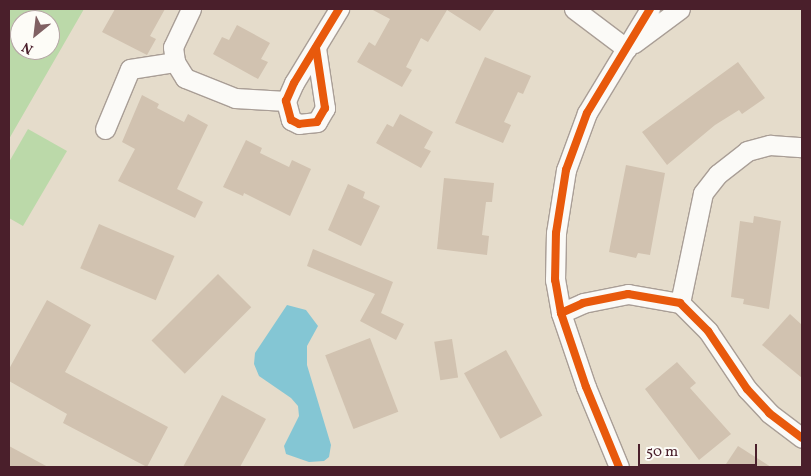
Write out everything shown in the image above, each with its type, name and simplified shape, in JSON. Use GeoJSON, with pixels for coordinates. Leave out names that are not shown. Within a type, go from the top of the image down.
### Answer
{"type":"FeatureCollection","features":[{"type":"Feature","properties":{"kind":"street"},"geometry":{"type":"LineString","coordinates":[[191,9],[175,40],[175,62],[185,78],[235,98],[286,101]]}},
{"type":"Feature","properties":{"kind":"street"},"geometry":{"type":"LineString","coordinates":[[316,48],[324,98],[323,116],[317,122],[299,124],[292,120],[286,101],[316,48],[339,9]]}},
{"type":"Feature","properties":{"kind":"street"},"geometry":{"type":"LineString","coordinates":[[574,9],[627,48]]}},
{"type":"Feature","properties":{"kind":"street"},"geometry":{"type":"LineString","coordinates":[[619,467],[586,387],[561,313],[555,280],[556,233],[566,170],[587,113],[650,9]]}},
{"type":"Feature","properties":{"kind":"street"},"geometry":{"type":"LineString","coordinates":[[627,48],[680,9]]}},
{"type":"Feature","properties":{"kind":"street"},"geometry":{"type":"LineString","coordinates":[[105,129],[130,69],[175,62]]}},
{"type":"Feature","properties":{"kind":"street"},"geometry":{"type":"LineString","coordinates":[[680,303],[689,271],[701,201],[718,174],[748,151],[770,145],[802,147]]}},
{"type":"Feature","properties":{"kind":"street"},"geometry":{"type":"LineString","coordinates":[[561,313],[583,303],[628,294],[680,303],[708,332],[747,389],[769,413],[802,438]]}},
{"type":"Feature","properties":{"kind":"green space"},"geometry":{"type":"Polygon","coordinates":[[[9,9],[84,9],[60,51],[60,10],[10,10],[10,60],[55,60],[9,139],[9,9]]]}},
{"type":"Feature","properties":{"kind":"green space"},"geometry":{"type":"Polygon","coordinates":[[[28,129],[67,151],[23,226],[9,218],[9,162],[28,129]]]}},
{"type":"Feature","properties":{"kind":"water"},"geometry":{"type":"Polygon","coordinates":[[[287,305],[306,310],[318,326],[307,346],[307,365],[331,445],[329,457],[324,461],[309,462],[286,454],[284,446],[299,416],[298,406],[291,398],[259,376],[254,364],[255,353],[287,305]]]}},
{"type":"Feature","properties":{"kind":"building"},"geometry":{"type":"Polygon","coordinates":[[[115,9],[165,9],[150,36],[156,39],[147,55],[102,32],[115,9]]]}},
{"type":"Feature","properties":{"kind":"building"},"geometry":{"type":"Polygon","coordinates":[[[371,9],[495,9],[480,31],[447,10],[428,42],[421,38],[406,67],[412,70],[402,87],[357,62],[369,42],[375,46],[390,19],[371,9]]]}},
{"type":"Feature","properties":{"kind":"building"},"geometry":{"type":"Polygon","coordinates":[[[237,25],[270,43],[261,59],[268,62],[258,79],[213,54],[222,37],[229,40],[237,25]]]}},
{"type":"Feature","properties":{"kind":"building"},"geometry":{"type":"Polygon","coordinates":[[[485,57],[531,76],[523,94],[518,92],[504,122],[511,125],[503,143],[455,123],[485,57]]]}},
{"type":"Feature","properties":{"kind":"building"},"geometry":{"type":"Polygon","coordinates":[[[738,62],[765,98],[742,114],[739,110],[715,125],[667,165],[642,132],[738,62]]]}},
{"type":"Feature","properties":{"kind":"building"},"geometry":{"type":"Polygon","coordinates":[[[142,95],[159,104],[157,108],[184,122],[188,114],[208,125],[177,189],[203,202],[195,218],[118,181],[135,149],[122,142],[142,95]]]}},
{"type":"Feature","properties":{"kind":"building"},"geometry":{"type":"Polygon","coordinates":[[[400,114],[433,132],[424,148],[431,151],[421,168],[376,143],[387,124],[393,127],[400,114]]]}},
{"type":"Feature","properties":{"kind":"building"},"geometry":{"type":"Polygon","coordinates":[[[246,140],[262,148],[260,153],[289,167],[292,160],[311,169],[290,216],[244,193],[243,196],[223,187],[246,140]]]}},
{"type":"Feature","properties":{"kind":"building"},"geometry":{"type":"Polygon","coordinates":[[[626,165],[665,173],[650,255],[638,253],[636,258],[609,252],[626,165]]]}},
{"type":"Feature","properties":{"kind":"building"},"geometry":{"type":"Polygon","coordinates":[[[444,178],[494,183],[492,202],[486,202],[482,235],[489,236],[487,255],[437,249],[444,178]]]}},
{"type":"Feature","properties":{"kind":"building"},"geometry":{"type":"Polygon","coordinates":[[[348,184],[365,192],[363,198],[380,206],[361,246],[328,230],[348,184]]]}},
{"type":"Feature","properties":{"kind":"building"},"geometry":{"type":"Polygon","coordinates":[[[754,216],[781,221],[769,309],[743,304],[744,299],[731,297],[740,221],[753,223],[754,216]]]}},
{"type":"Feature","properties":{"kind":"building"},"geometry":{"type":"Polygon","coordinates":[[[99,224],[174,256],[156,300],[80,268],[99,224]]]}},
{"type":"Feature","properties":{"kind":"building"},"geometry":{"type":"Polygon","coordinates":[[[313,249],[393,282],[381,313],[404,324],[396,340],[360,321],[375,294],[307,266],[313,249]]]}},
{"type":"Feature","properties":{"kind":"building"},"geometry":{"type":"Polygon","coordinates":[[[218,274],[251,307],[185,374],[152,340],[218,274]]]}},
{"type":"Feature","properties":{"kind":"building"},"geometry":{"type":"Polygon","coordinates":[[[47,300],[91,325],[65,372],[168,427],[147,467],[63,423],[67,414],[9,381],[9,369],[47,300]]]}},
{"type":"Feature","properties":{"kind":"building"},"geometry":{"type":"Polygon","coordinates":[[[790,314],[802,325],[802,378],[762,345],[790,314]]]}},
{"type":"Feature","properties":{"kind":"building"},"geometry":{"type":"Polygon","coordinates":[[[370,338],[398,412],[353,429],[325,355],[370,338]]]}},
{"type":"Feature","properties":{"kind":"building"},"geometry":{"type":"Polygon","coordinates":[[[452,339],[458,378],[440,380],[434,342],[452,339]]]}},
{"type":"Feature","properties":{"kind":"building"},"geometry":{"type":"Polygon","coordinates":[[[506,350],[542,416],[500,439],[464,373],[506,350]]]}},
{"type":"Feature","properties":{"kind":"building"},"geometry":{"type":"Polygon","coordinates":[[[677,362],[696,383],[690,388],[731,434],[699,460],[645,389],[677,362]]]}},
{"type":"Feature","properties":{"kind":"building"},"geometry":{"type":"Polygon","coordinates":[[[222,395],[266,419],[240,467],[183,467],[222,395]]]}},
{"type":"Feature","properties":{"kind":"building"},"geometry":{"type":"Polygon","coordinates":[[[9,446],[48,467],[9,467],[9,446]]]}},
{"type":"Feature","properties":{"kind":"building"},"geometry":{"type":"Polygon","coordinates":[[[738,446],[771,467],[724,467],[738,446]]]}},
{"type":"Feature","properties":{"kind":"cycle path"},"geometry":{"type":"LineString","coordinates":[[316,48],[325,108],[317,122],[299,124],[291,120],[286,101],[294,83],[339,9]]}},
{"type":"Feature","properties":{"kind":"cycle path"},"geometry":{"type":"LineString","coordinates":[[619,467],[586,387],[561,313],[555,280],[556,233],[566,170],[587,113],[650,9]]}},
{"type":"Feature","properties":{"kind":"cycle path"},"geometry":{"type":"LineString","coordinates":[[561,313],[583,303],[628,294],[680,303],[708,331],[747,389],[769,413],[802,438]]}}]}
